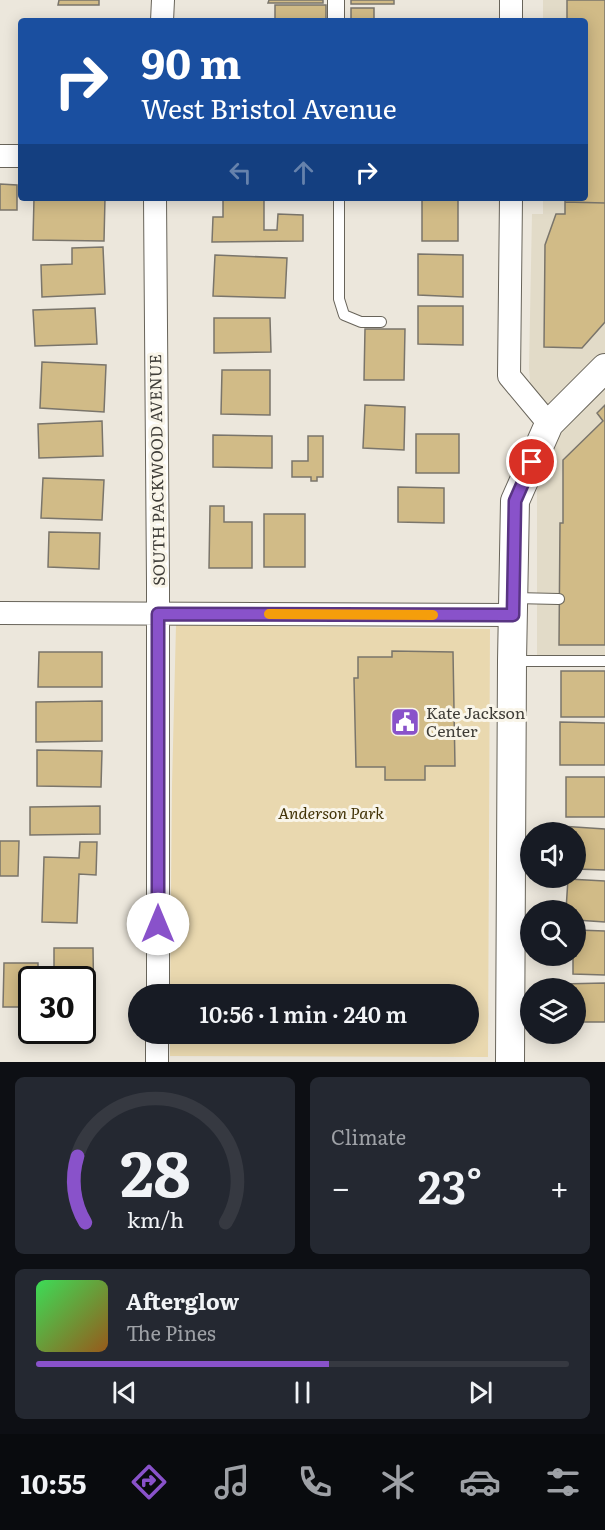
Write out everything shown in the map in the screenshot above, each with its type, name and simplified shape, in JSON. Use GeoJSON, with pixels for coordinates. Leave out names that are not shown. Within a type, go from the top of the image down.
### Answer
{"type":"FeatureCollection","features":[{"type":"Feature","properties":{"kind":"street"},"geometry":{"type":"LineString","coordinates":[[162,18],[163,0]]}},
{"type":"Feature","properties":{"kind":"street"},"geometry":{"type":"LineString","coordinates":[[336,0],[336,18]]}},
{"type":"Feature","properties":{"kind":"street"},"geometry":{"type":"LineString","coordinates":[[511,0],[511,18]]}},
{"type":"Feature","properties":{"kind":"street"},"geometry":{"type":"LineString","coordinates":[[0,156],[18,156]]}},
{"type":"Feature","properties":{"kind":"street","name":"SOUTH PACKWOOD AVENUE"},"geometry":{"type":"LineString","coordinates":[[155,201],[158,984]]}},
{"type":"Feature","properties":{"kind":"street"},"geometry":{"type":"LineString","coordinates":[[511,201],[509,376],[549,424]]}},
{"type":"Feature","properties":{"kind":"street"},"geometry":{"type":"LineString","coordinates":[[510,1062],[515,501],[549,424],[605,368]]}},
{"type":"Feature","properties":{"kind":"street"},"geometry":{"type":"LineString","coordinates":[[0,613],[158,614],[513,607]]}},
{"type":"Feature","properties":{"kind":"street"},"geometry":{"type":"LineString","coordinates":[[157,1062],[158,1044]]}},
{"type":"Feature","properties":{"kind":"lane"},"geometry":{"type":"LineString","coordinates":[[339,201],[339,299],[344,315],[361,322],[381,322]]}},
{"type":"Feature","properties":{"kind":"lane"},"geometry":{"type":"LineString","coordinates":[[513,607],[560,599]]}},
{"type":"Feature","properties":{"kind":"lane"},"geometry":{"type":"LineString","coordinates":[[512,661],[605,661]]}},
{"type":"Feature","properties":{"kind":"shaded area"},"geometry":{"type":"Polygon","coordinates":[[[543,0],[605,0],[605,660],[537,660],[537,471],[545,454],[544,399],[531,393],[529,368],[532,214],[543,214],[543,201],[588,201],[588,18],[543,18],[543,0]]]}},
{"type":"Feature","properties":{"kind":"green space","name":"Anderson Park"},"geometry":{"type":"Polygon","coordinates":[[[176,625],[490,629],[488,1057],[170,1056],[170,1044],[479,1044],[479,984],[170,984],[176,625]]]}},
{"type":"Feature","properties":{"kind":"building"},"geometry":{"type":"Polygon","coordinates":[[[59,0],[99,0],[99,5],[58,5],[59,0]]]}},
{"type":"Feature","properties":{"kind":"building"},"geometry":{"type":"Polygon","coordinates":[[[269,0],[323,0],[323,3],[268,3],[269,0]]]}},
{"type":"Feature","properties":{"kind":"building"},"geometry":{"type":"Polygon","coordinates":[[[351,0],[394,0],[394,4],[351,4],[351,0]]]}},
{"type":"Feature","properties":{"kind":"building"},"geometry":{"type":"Polygon","coordinates":[[[567,0],[605,0],[605,203],[565,202],[588,201],[588,18],[567,18],[567,0]]]}},
{"type":"Feature","properties":{"kind":"building"},"geometry":{"type":"Polygon","coordinates":[[[275,5],[326,5],[326,18],[275,18],[275,5]]]}},
{"type":"Feature","properties":{"kind":"building"},"geometry":{"type":"Polygon","coordinates":[[[351,8],[374,8],[374,18],[351,18],[351,8]]]}},
{"type":"Feature","properties":{"kind":"building"},"geometry":{"type":"Polygon","coordinates":[[[0,184],[17,185],[17,210],[0,210],[0,184]]]}},
{"type":"Feature","properties":{"kind":"building"},"geometry":{"type":"Polygon","coordinates":[[[34,201],[105,201],[104,241],[33,240],[34,201]]]}},
{"type":"Feature","properties":{"kind":"building"},"geometry":{"type":"Polygon","coordinates":[[[223,201],[264,201],[264,230],[277,230],[278,214],[303,215],[303,241],[212,242],[213,217],[223,217],[223,201]]]}},
{"type":"Feature","properties":{"kind":"building"},"geometry":{"type":"Polygon","coordinates":[[[422,201],[458,201],[458,241],[422,241],[422,201]]]}},
{"type":"Feature","properties":{"kind":"building"},"geometry":{"type":"Polygon","coordinates":[[[565,202],[605,203],[605,322],[582,348],[544,347],[545,245],[556,214],[565,214],[565,202]]]}},
{"type":"Feature","properties":{"kind":"building"},"geometry":{"type":"Polygon","coordinates":[[[103,247],[105,294],[42,297],[41,265],[72,264],[72,248],[103,247]]]}},
{"type":"Feature","properties":{"kind":"building"},"geometry":{"type":"Polygon","coordinates":[[[418,254],[463,255],[463,297],[418,295],[418,254]]]}},
{"type":"Feature","properties":{"kind":"building"},"geometry":{"type":"Polygon","coordinates":[[[215,255],[287,258],[285,298],[213,296],[215,255]]]}},
{"type":"Feature","properties":{"kind":"building"},"geometry":{"type":"Polygon","coordinates":[[[418,306],[463,306],[463,345],[418,344],[418,306]]]}},
{"type":"Feature","properties":{"kind":"building"},"geometry":{"type":"Polygon","coordinates":[[[95,308],[97,344],[35,346],[33,310],[95,308]]]}},
{"type":"Feature","properties":{"kind":"building"},"geometry":{"type":"Polygon","coordinates":[[[214,318],[270,318],[271,352],[214,353],[214,318]]]}},
{"type":"Feature","properties":{"kind":"building"},"geometry":{"type":"Polygon","coordinates":[[[365,329],[405,329],[404,380],[364,380],[365,329]]]}},
{"type":"Feature","properties":{"kind":"building"},"geometry":{"type":"Polygon","coordinates":[[[42,362],[106,365],[104,412],[40,408],[42,362]]]}},
{"type":"Feature","properties":{"kind":"building"},"geometry":{"type":"Polygon","coordinates":[[[222,370],[270,370],[270,415],[221,414],[222,370]]]}},
{"type":"Feature","properties":{"kind":"building"},"geometry":{"type":"Polygon","coordinates":[[[365,405],[405,407],[404,450],[363,448],[365,405]]]}},
{"type":"Feature","properties":{"kind":"building"},"geometry":{"type":"Polygon","coordinates":[[[605,405],[605,645],[559,645],[563,460],[603,421],[597,413],[605,405]]]}},
{"type":"Feature","properties":{"kind":"building"},"geometry":{"type":"Polygon","coordinates":[[[102,421],[103,456],[39,458],[38,424],[102,421]]]}},
{"type":"Feature","properties":{"kind":"building"},"geometry":{"type":"Polygon","coordinates":[[[416,434],[459,434],[459,473],[416,473],[416,434]]]}},
{"type":"Feature","properties":{"kind":"building"},"geometry":{"type":"Polygon","coordinates":[[[213,435],[272,436],[272,468],[213,467],[213,435]]]}},
{"type":"Feature","properties":{"kind":"building"},"geometry":{"type":"Polygon","coordinates":[[[308,436],[323,436],[323,477],[317,477],[317,481],[311,481],[311,477],[292,477],[292,461],[308,461],[308,436]]]}},
{"type":"Feature","properties":{"kind":"building"},"geometry":{"type":"Polygon","coordinates":[[[43,478],[104,480],[102,520],[41,518],[43,478]]]}},
{"type":"Feature","properties":{"kind":"building"},"geometry":{"type":"Polygon","coordinates":[[[398,487],[444,488],[444,523],[398,522],[398,487]]]}},
{"type":"Feature","properties":{"kind":"building"},"geometry":{"type":"Polygon","coordinates":[[[210,506],[224,506],[224,522],[252,522],[252,568],[209,568],[210,506]]]}},
{"type":"Feature","properties":{"kind":"building"},"geometry":{"type":"Polygon","coordinates":[[[264,514],[305,514],[305,567],[264,567],[264,514]]]}},
{"type":"Feature","properties":{"kind":"building"},"geometry":{"type":"Polygon","coordinates":[[[49,532],[100,533],[99,569],[48,567],[49,532]]]}},
{"type":"Feature","properties":{"kind":"building","name":"Kate Jackson Center"},"geometry":{"type":"Polygon","coordinates":[[[392,651],[453,652],[455,766],[425,766],[425,780],[385,780],[385,767],[356,767],[354,678],[358,678],[358,657],[392,657],[392,651]]]}},
{"type":"Feature","properties":{"kind":"building"},"geometry":{"type":"Polygon","coordinates":[[[39,652],[102,652],[102,687],[38,687],[39,652]]]}},
{"type":"Feature","properties":{"kind":"building"},"geometry":{"type":"Polygon","coordinates":[[[561,671],[605,671],[605,717],[561,717],[561,671]]]}},
{"type":"Feature","properties":{"kind":"building"},"geometry":{"type":"Polygon","coordinates":[[[102,701],[102,741],[36,742],[36,702],[102,701]]]}},
{"type":"Feature","properties":{"kind":"building"},"geometry":{"type":"Polygon","coordinates":[[[560,722],[605,723],[605,765],[560,765],[560,722]]]}},
{"type":"Feature","properties":{"kind":"building"},"geometry":{"type":"Polygon","coordinates":[[[37,750],[102,751],[101,787],[37,786],[37,750]]]}},
{"type":"Feature","properties":{"kind":"building"},"geometry":{"type":"Polygon","coordinates":[[[566,777],[605,777],[605,817],[566,817],[566,777]]]}},
{"type":"Feature","properties":{"kind":"building"},"geometry":{"type":"Polygon","coordinates":[[[100,806],[100,834],[30,835],[30,807],[100,806]]]}},
{"type":"Feature","properties":{"kind":"building"},"geometry":{"type":"Polygon","coordinates":[[[586,828],[605,829],[605,870],[586,869],[586,828]]]}},
{"type":"Feature","properties":{"kind":"building"},"geometry":{"type":"Polygon","coordinates":[[[0,841],[19,841],[18,876],[0,876],[0,841]]]}},
{"type":"Feature","properties":{"kind":"building"},"geometry":{"type":"Polygon","coordinates":[[[80,842],[97,842],[96,875],[79,874],[77,923],[42,922],[44,857],[79,858],[80,842]]]}},
{"type":"Feature","properties":{"kind":"building"},"geometry":{"type":"Polygon","coordinates":[[[586,880],[605,881],[605,922],[586,921],[586,900],[567,900],[567,888],[586,888],[586,880]]]}},
{"type":"Feature","properties":{"kind":"building"},"geometry":{"type":"Polygon","coordinates":[[[586,930],[605,931],[605,975],[573,974],[573,966],[586,966],[586,930]]]}},
{"type":"Feature","properties":{"kind":"building"},"geometry":{"type":"Polygon","coordinates":[[[54,948],[93,948],[93,966],[54,966],[54,948]]]}},
{"type":"Feature","properties":{"kind":"building"},"geometry":{"type":"Polygon","coordinates":[[[4,963],[38,963],[38,966],[18,966],[18,1007],[3,1007],[4,963]]]}},
{"type":"Feature","properties":{"kind":"building"},"geometry":{"type":"Polygon","coordinates":[[[586,983],[605,983],[605,1022],[586,1022],[586,983]]]}},
{"type":"Feature","properties":{"kind":"slow traffic"},"geometry":{"type":"LineString","coordinates":[[269,614],[433,615]]}},
{"type":"Feature","properties":{"kind":"place","name":"Kate Jackson Center"},"geometry":{"type":"Point","coordinates":[405,722]}},
{"type":"Feature","properties":{"kind":"route"},"geometry":{"type":"LineString","coordinates":[[158,924],[158,614],[513,615],[515,501],[532,462]]}}]}
